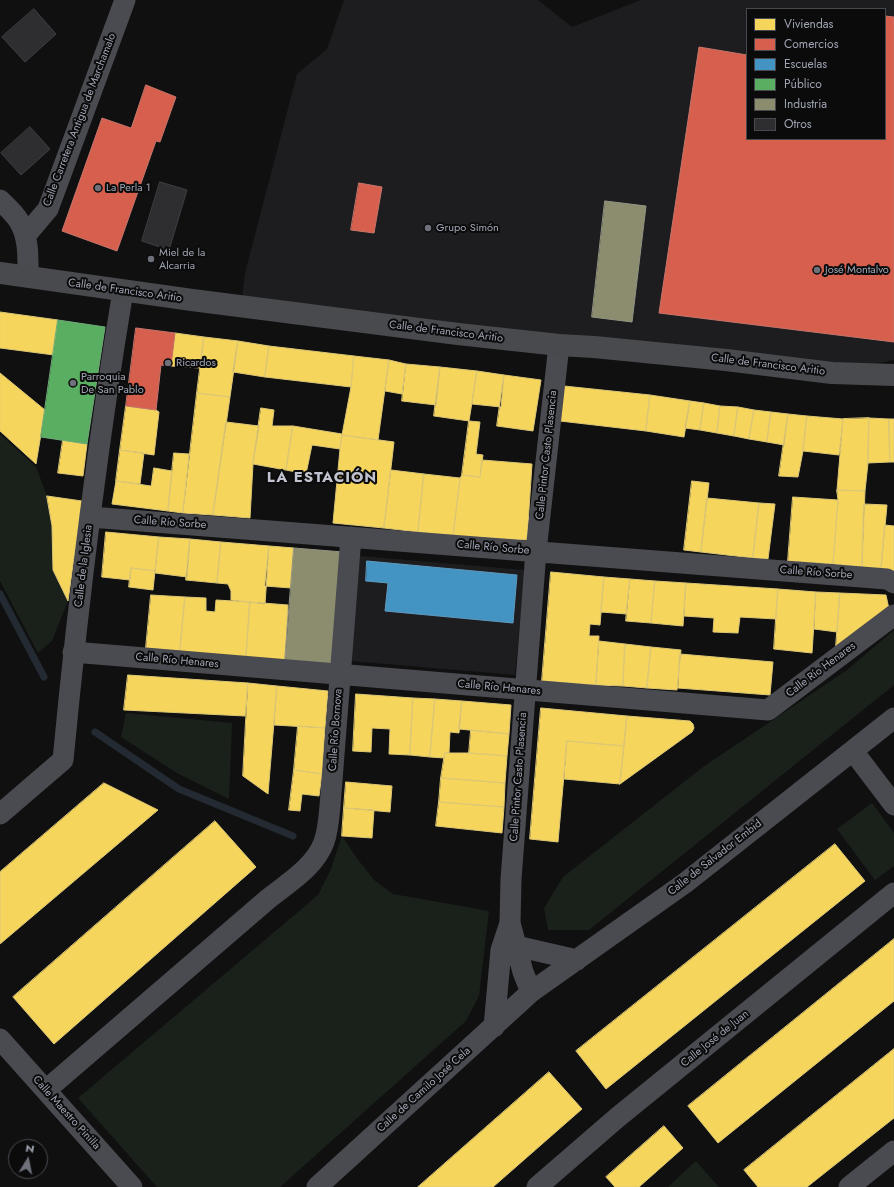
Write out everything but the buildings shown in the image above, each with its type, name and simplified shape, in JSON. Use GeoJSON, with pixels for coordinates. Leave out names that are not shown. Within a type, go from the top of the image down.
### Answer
{"type":"FeatureCollection","features":[{"type":"Feature","properties":{"kind":"main road","name":"Calle de Francisco Aritio"},"geometry":{"type":"LineString","coordinates":[[0,273],[123,291],[458,334],[726,360],[832,373],[894,375]]}},
{"type":"Feature","properties":{"kind":"street","name":"Calle Carretera Antigua de Marchamalo"},"geometry":{"type":"LineString","coordinates":[[26,235],[48,209],[125,0]]}},
{"type":"Feature","properties":{"kind":"street"},"geometry":{"type":"LineString","coordinates":[[0,200],[18,220],[26,235],[29,251],[28,276]]}},
{"type":"Feature","properties":{"kind":"street","name":"Calle de la Iglesia"},"geometry":{"type":"LineString","coordinates":[[0,814],[63,760],[73,652],[90,517],[123,291]]}},
{"type":"Feature","properties":{"kind":"street","name":"Calle Pintor Casto Plasencia"},"geometry":{"type":"LineString","coordinates":[[532,992],[523,972],[510,923],[511,879],[536,551],[559,345]]}},
{"type":"Feature","properties":{"kind":"street","name":"Calle Río Sorbe"},"geometry":{"type":"LineString","coordinates":[[90,517],[886,579],[894,583]]}},
{"type":"Feature","properties":{"kind":"street","name":"Calle Río Bornova"},"geometry":{"type":"LineString","coordinates":[[46,1090],[305,869],[316,856],[324,842],[330,806],[351,537]]}},
{"type":"Feature","properties":{"kind":"street","name":"Calle Río Henares"},"geometry":{"type":"LineString","coordinates":[[73,652],[768,710],[894,615]]}},
{"type":"Feature","properties":{"kind":"street","name":"Calle de Salvador Embid"},"geometry":{"type":"LineString","coordinates":[[532,992],[685,883],[894,718]]}},
{"type":"Feature","properties":{"kind":"street"},"geometry":{"type":"LineString","coordinates":[[853,751],[894,805]]}},
{"type":"Feature","properties":{"kind":"street","name":"Calle José de Juan"},"geometry":{"type":"LineString","coordinates":[[537,1187],[618,1117],[894,892]]}},
{"type":"Feature","properties":{"kind":"street","name":"Calle Pintor Casto Plasencia"},"geometry":{"type":"LineString","coordinates":[[494,1027],[501,950],[510,923]]}},
{"type":"Feature","properties":{"kind":"street"},"geometry":{"type":"LineString","coordinates":[[516,946],[577,960]]}},
{"type":"Feature","properties":{"kind":"street","name":"Calle de Camilo José Cela"},"geometry":{"type":"LineString","coordinates":[[317,1187],[532,992]]}},
{"type":"Feature","properties":{"kind":"street","name":"Calle Maestro Pinilla"},"geometry":{"type":"LineString","coordinates":[[0,1039],[132,1187]]}},
{"type":"Feature","properties":{"kind":"street"},"geometry":{"type":"LineString","coordinates":[[850,1187],[894,1151]]}},
{"type":"Feature","properties":{"kind":"shaded area"},"geometry":{"type":"Polygon","coordinates":[[[344,0],[538,0],[572,27],[641,0],[894,0],[894,360],[832,373],[241,307],[245,273],[297,74],[327,49],[344,0]]]}},
{"type":"Feature","properties":{"kind":"shaded area"},"geometry":{"type":"Polygon","coordinates":[[[0,434],[36,467],[47,496],[52,526],[53,570],[68,601],[52,641],[38,653],[0,581],[0,434]]]}},
{"type":"Feature","properties":{"kind":"shaded area"},"geometry":{"type":"Polygon","coordinates":[[[360,556],[525,570],[515,675],[351,661],[360,556]]]}},
{"type":"Feature","properties":{"kind":"shaded area"},"geometry":{"type":"Polygon","coordinates":[[[894,630],[894,685],[589,930],[548,930],[544,908],[563,877],[703,767],[847,670],[894,630]]]}},
{"type":"Feature","properties":{"kind":"shaded area"},"geometry":{"type":"Polygon","coordinates":[[[126,713],[232,723],[229,799],[177,773],[121,737],[126,713]]]}},
{"type":"Feature","properties":{"kind":"shaded area"},"geometry":{"type":"Polygon","coordinates":[[[872,803],[894,833],[894,866],[875,880],[837,829],[872,803]]]}},
{"type":"Feature","properties":{"kind":"shaded area"},"geometry":{"type":"Polygon","coordinates":[[[342,836],[374,880],[393,894],[489,911],[479,996],[466,1021],[280,1187],[157,1187],[78,1098],[318,895],[331,869],[342,836]]]}},
{"type":"Feature","properties":{"kind":"shaded area"},"geometry":{"type":"Polygon","coordinates":[[[696,1161],[719,1187],[668,1187],[696,1161]]]}},
{"type":"Feature","properties":{"kind":"waterway"},"geometry":{"type":"LineString","coordinates":[[0,594],[44,677]]}},
{"type":"Feature","properties":{"kind":"waterway"},"geometry":{"type":"LineString","coordinates":[[95,732],[179,789],[293,836]]}},
{"type":"Feature","properties":{"kind":"place","name":"La Perla 1"},"geometry":{"type":"Point","coordinates":[98,188]}},
{"type":"Feature","properties":{"kind":"place","name":"Grupo Simón"},"geometry":{"type":"Point","coordinates":[428,228]}},
{"type":"Feature","properties":{"kind":"place","name":"Miel de la Alcarria"},"geometry":{"type":"Point","coordinates":[151,259]}},
{"type":"Feature","properties":{"kind":"place","name":"José Montalvo"},"geometry":{"type":"Point","coordinates":[817,270]}},
{"type":"Feature","properties":{"kind":"place","name":"Ricardos"},"geometry":{"type":"Point","coordinates":[168,363]}},
{"type":"Feature","properties":{"kind":"place","name":"Parroquia De San Pablo"},"geometry":{"type":"Point","coordinates":[73,383]}},
{"type":"Feature","properties":{"kind":"district","name":"LA ESTACIÓN"},"geometry":{"type":"Point","coordinates":[322,478]}}]}
